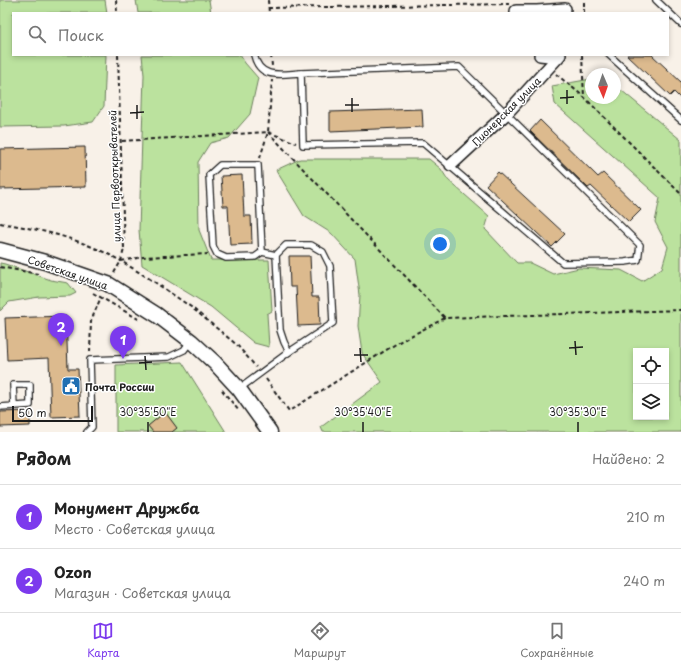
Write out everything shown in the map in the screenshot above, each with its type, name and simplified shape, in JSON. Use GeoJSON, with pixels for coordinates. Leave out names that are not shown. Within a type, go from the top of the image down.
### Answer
{"type":"FeatureCollection","features":[{"type":"Feature","properties":{"kind":"street"},"geometry":{"type":"LineString","coordinates":[[513,8],[516,11],[537,11],[564,7]]}},
{"type":"Feature","properties":{"kind":"street","name":"Пионерская улица"},"geometry":{"type":"LineString","coordinates":[[451,165],[507,113],[559,56]]}},
{"type":"Feature","properties":{"kind":"street","name":"Советская улица"},"geometry":{"type":"LineString","coordinates":[[0,250],[45,262],[108,284],[157,315],[191,341],[215,363],[239,389],[270,432]]}},
{"type":"Feature","properties":{"kind":"lane"},"geometry":{"type":"LineString","coordinates":[[656,0],[668,12]]}},
{"type":"Feature","properties":{"kind":"lane"},"geometry":{"type":"LineString","coordinates":[[669,12],[681,24]]}},
{"type":"Feature","properties":{"kind":"lane"},"geometry":{"type":"LineString","coordinates":[[254,56],[256,63],[264,72],[272,74],[459,67],[640,245],[638,260],[624,262],[563,263],[451,165],[423,143],[303,145],[301,73]]}},
{"type":"Feature","properties":{"kind":"lane"},"geometry":{"type":"LineString","coordinates":[[610,56],[681,120]]}},
{"type":"Feature","properties":{"kind":"lane"},"geometry":{"type":"LineString","coordinates":[[262,252],[258,165],[220,165],[209,175],[213,246],[217,254],[226,258],[255,257],[262,252],[276,255]]}},
{"type":"Feature","properties":{"kind":"lane"},"geometry":{"type":"LineString","coordinates":[[239,389],[289,352],[333,323],[330,266],[323,252],[311,244],[286,245],[276,255],[280,330],[289,352]]}},
{"type":"Feature","properties":{"kind":"lane"},"geometry":{"type":"LineString","coordinates":[[87,432],[92,427],[90,360],[169,357],[184,350],[191,341]]}},
{"type":"Feature","properties":{"kind":"lane"},"geometry":{"type":"LineString","coordinates":[[0,407],[30,405],[30,385],[13,385],[14,406]]}},
{"type":"Feature","properties":{"kind":"path"},"geometry":{"type":"LineString","coordinates":[[116,0],[116,12]]}},
{"type":"Feature","properties":{"kind":"path"},"geometry":{"type":"LineString","coordinates":[[268,0],[269,12]]}},
{"type":"Feature","properties":{"kind":"path"},"geometry":{"type":"LineString","coordinates":[[584,0],[584,12]]}},
{"type":"Feature","properties":{"kind":"path"},"geometry":{"type":"LineString","coordinates":[[268,8],[513,8]]}},
{"type":"Feature","properties":{"kind":"path","name":"улица Первооткрывателей"},"geometry":{"type":"LineString","coordinates":[[118,56],[122,140],[124,248],[121,261]]}},
{"type":"Feature","properties":{"kind":"path"},"geometry":{"type":"LineString","coordinates":[[258,165],[268,132],[272,74],[271,56]]}},
{"type":"Feature","properties":{"kind":"path"},"geometry":{"type":"LineString","coordinates":[[582,56],[584,97]]}},
{"type":"Feature","properties":{"kind":"path"},"geometry":{"type":"LineString","coordinates":[[549,68],[584,97],[681,194]]}},
{"type":"Feature","properties":{"kind":"path"},"geometry":{"type":"LineString","coordinates":[[122,140],[268,132],[303,145]]}},
{"type":"Feature","properties":{"kind":"path"},"geometry":{"type":"LineString","coordinates":[[268,132],[445,318]]}},
{"type":"Feature","properties":{"kind":"path"},"geometry":{"type":"LineString","coordinates":[[0,223],[60,234],[103,251],[153,280],[191,307],[237,345],[261,373],[289,411],[398,342],[445,318],[681,310]]}},
{"type":"Feature","properties":{"kind":"path"},"geometry":{"type":"LineString","coordinates":[[121,261],[143,257],[203,254]]}},
{"type":"Feature","properties":{"kind":"path"},"geometry":{"type":"LineString","coordinates":[[108,284],[121,261]]}},
{"type":"Feature","properties":{"kind":"path"},"geometry":{"type":"LineString","coordinates":[[0,267],[41,274]]}},
{"type":"Feature","properties":{"kind":"path"},"geometry":{"type":"LineString","coordinates":[[93,293],[140,320]]}},
{"type":"Feature","properties":{"kind":"path"},"geometry":{"type":"LineString","coordinates":[[90,360],[91,321],[101,297]]}},
{"type":"Feature","properties":{"kind":"path"},"geometry":{"type":"LineString","coordinates":[[218,385],[241,414]]}},
{"type":"Feature","properties":{"kind":"green space"},"geometry":{"type":"Polygon","coordinates":[[[0,0],[105,0],[107,12],[12,12],[12,56],[106,56],[104,106],[93,122],[64,126],[0,127],[0,0]]]}},
{"type":"Feature","properties":{"kind":"green space"},"geometry":{"type":"Polygon","coordinates":[[[136,0],[209,0],[211,12],[138,12],[136,0]]]}},
{"type":"Feature","properties":{"kind":"green space"},"geometry":{"type":"Polygon","coordinates":[[[142,56],[241,56],[258,78],[250,114],[229,138],[210,143],[198,162],[199,230],[211,260],[269,260],[272,311],[267,314],[269,347],[254,343],[211,307],[142,265],[139,230],[144,75],[142,56]]]}},
{"type":"Feature","properties":{"kind":"green space"},"geometry":{"type":"Polygon","coordinates":[[[585,80],[585,104],[621,104],[621,90],[681,140],[681,432],[323,432],[321,427],[382,382],[362,353],[358,326],[360,295],[355,259],[331,233],[304,216],[276,170],[300,159],[429,159],[441,169],[448,180],[489,216],[485,229],[517,263],[530,263],[553,274],[579,268],[621,270],[642,281],[662,268],[668,247],[655,222],[660,198],[555,104],[552,86],[585,80]]]}},
{"type":"Feature","properties":{"kind":"green space"},"geometry":{"type":"Polygon","coordinates":[[[0,263],[51,280],[68,283],[76,293],[70,296],[39,297],[9,302],[0,311],[0,263]]]}},
{"type":"Feature","properties":{"kind":"green space"},"geometry":{"type":"Polygon","coordinates":[[[182,362],[226,432],[116,432],[116,365],[182,362]]]}},
{"type":"Feature","properties":{"kind":"building"},"geometry":{"type":"Polygon","coordinates":[[[628,56],[653,56],[681,82],[681,99],[674,92],[670,96],[628,56]]]}},
{"type":"Feature","properties":{"kind":"building"},"geometry":{"type":"Polygon","coordinates":[[[422,109],[423,127],[330,131],[330,112],[422,109]]]}},
{"type":"Feature","properties":{"kind":"building"},"geometry":{"type":"Polygon","coordinates":[[[540,120],[598,177],[603,173],[641,210],[629,222],[591,186],[588,188],[530,131],[540,120]]]}},
{"type":"Feature","properties":{"kind":"building"},"geometry":{"type":"Polygon","coordinates":[[[85,147],[86,187],[0,189],[0,149],[85,147]]]}},
{"type":"Feature","properties":{"kind":"building"},"geometry":{"type":"Polygon","coordinates":[[[498,172],[565,234],[552,247],[486,185],[498,172]]]}},
{"type":"Feature","properties":{"kind":"building"},"geometry":{"type":"Polygon","coordinates":[[[242,175],[244,216],[251,216],[252,244],[230,245],[228,206],[223,206],[221,176],[242,175]]]}},
{"type":"Feature","properties":{"kind":"building"},"geometry":{"type":"Polygon","coordinates":[[[289,256],[310,256],[312,297],[319,297],[320,325],[298,326],[296,287],[290,287],[289,256]]]}},
{"type":"Feature","properties":{"kind":"building"},"geometry":{"type":"Polygon","coordinates":[[[66,316],[68,369],[78,369],[80,416],[51,417],[49,358],[7,360],[5,318],[66,316]]]}},
{"type":"Feature","properties":{"kind":"building"},"geometry":{"type":"Polygon","coordinates":[[[30,411],[30,426],[0,427],[0,412],[30,411]]]}},
{"type":"Feature","properties":{"kind":"building"},"geometry":{"type":"Polygon","coordinates":[[[165,412],[177,428],[172,432],[153,432],[148,426],[165,412]]]}},
{"type":"Feature","properties":{"kind":"place","name":"Ozon"},"geometry":{"type":"Point","coordinates":[61,346]}},
{"type":"Feature","properties":{"kind":"place","name":"Монумент Дружба"},"geometry":{"type":"Point","coordinates":[123,359]}},
{"type":"Feature","properties":{"kind":"place","name":"Почта России"},"geometry":{"type":"Point","coordinates":[71,386]}}]}
